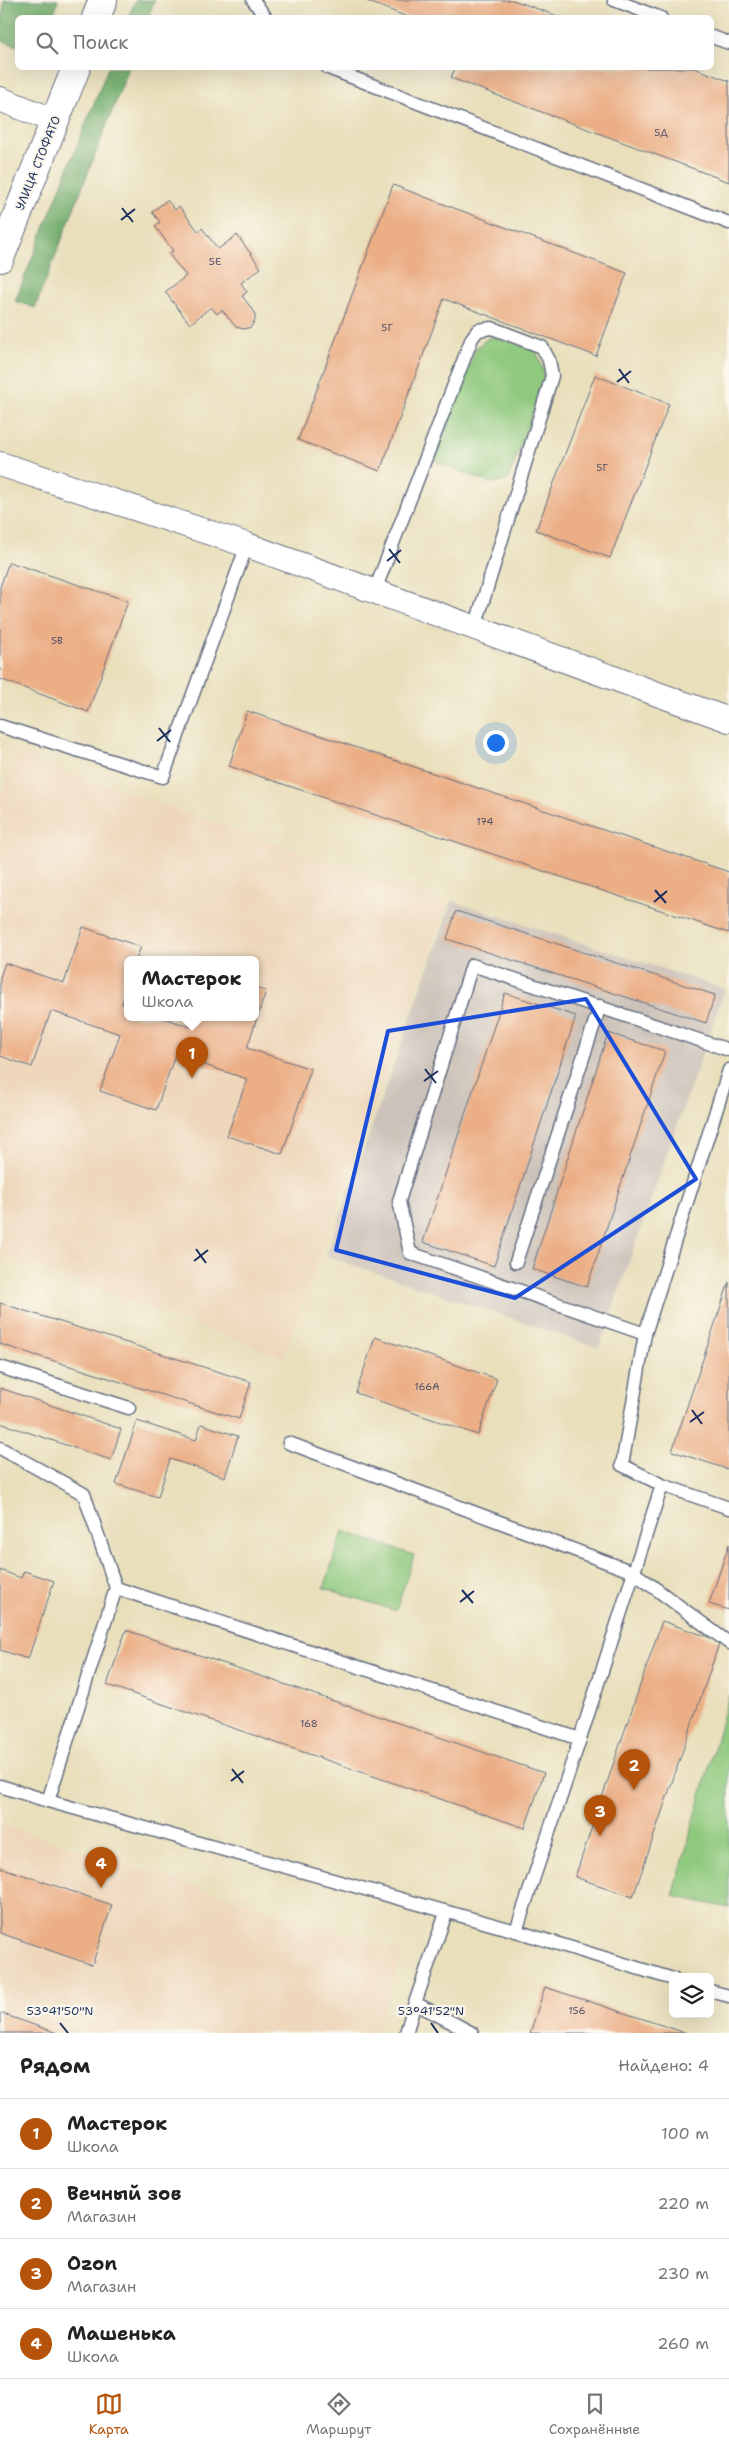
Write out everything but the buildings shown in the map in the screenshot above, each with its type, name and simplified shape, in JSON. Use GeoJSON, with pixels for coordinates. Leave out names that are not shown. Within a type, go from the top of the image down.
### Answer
{"type":"FeatureCollection","features":[{"type":"Feature","properties":{"kind":"street"},"geometry":{"type":"LineString","coordinates":[[97,15],[103,0]]}},
{"type":"Feature","properties":{"kind":"street","name":"УЛИЦА СТОФАТО"},"geometry":{"type":"LineString","coordinates":[[0,258],[75,70]]}},
{"type":"Feature","properties":{"kind":"street"},"geometry":{"type":"LineString","coordinates":[[0,99],[56,121]]}},
{"type":"Feature","properties":{"kind":"street"},"geometry":{"type":"LineString","coordinates":[[0,464],[247,545],[729,720]]}},
{"type":"Feature","properties":{"kind":"lane"},"geometry":{"type":"LineString","coordinates":[[253,0],[264,15]]}},
{"type":"Feature","properties":{"kind":"lane"},"geometry":{"type":"LineString","coordinates":[[614,0],[653,15]]}},
{"type":"Feature","properties":{"kind":"lane"},"geometry":{"type":"LineString","coordinates":[[714,38],[729,43]]}},
{"type":"Feature","properties":{"kind":"lane"},"geometry":{"type":"LineString","coordinates":[[333,70],[729,223]]}},
{"type":"Feature","properties":{"kind":"lane"},"geometry":{"type":"LineString","coordinates":[[375,590],[472,338],[478,330],[492,328],[542,347],[552,376],[475,627]]}},
{"type":"Feature","properties":{"kind":"lane"},"geometry":{"type":"LineString","coordinates":[[0,726],[162,777],[247,545]]}},
{"type":"Feature","properties":{"kind":"lane"},"geometry":{"type":"LineString","coordinates":[[645,1334],[410,1253],[399,1201],[472,964],[729,1050]]}},
{"type":"Feature","properties":{"kind":"lane"},"geometry":{"type":"LineString","coordinates":[[516,1262],[600,1006]]}},
{"type":"Feature","properties":{"kind":"lane"},"geometry":{"type":"LineString","coordinates":[[729,1070],[645,1334],[622,1465],[662,1485],[729,1508]]}},
{"type":"Feature","properties":{"kind":"lane"},"geometry":{"type":"LineString","coordinates":[[0,1367],[129,1408]]}},
{"type":"Feature","properties":{"kind":"lane"},"geometry":{"type":"LineString","coordinates":[[289,1443],[633,1572],[729,1643]]}},
{"type":"Feature","properties":{"kind":"lane"},"geometry":{"type":"LineString","coordinates":[[0,1448],[84,1494],[116,1588],[48,1801]]}},
{"type":"Feature","properties":{"kind":"lane"},"geometry":{"type":"LineString","coordinates":[[516,1931],[662,1485]]}},
{"type":"Feature","properties":{"kind":"lane"},"geometry":{"type":"LineString","coordinates":[[116,1588],[580,1739]]}},
{"type":"Feature","properties":{"kind":"lane"},"geometry":{"type":"LineString","coordinates":[[0,1786],[446,1913],[516,1931],[669,1978]]}},
{"type":"Feature","properties":{"kind":"lane"},"geometry":{"type":"LineString","coordinates":[[406,2033],[446,1913]]}},
{"type":"Feature","properties":{"kind":"lane"},"geometry":{"type":"LineString","coordinates":[[714,1992],[729,1996]]}},
{"type":"Feature","properties":{"kind":"lane"},"geometry":{"type":"LineString","coordinates":[[415,2003],[472,2033]]}},
{"type":"Feature","properties":{"kind":"highlighted area"},"geometry":{"type":"Polygon","coordinates":[[[586,999],[696,1179],[515,1298],[336,1250],[388,1031],[586,999]]]}},
{"type":"Feature","properties":{"kind":"shaded area"},"geometry":{"type":"Polygon","coordinates":[[[16,754],[447,903],[283,1357],[0,1254],[0,798],[16,754]]]}},
{"type":"Feature","properties":{"kind":"shaded area"},"geometry":{"type":"Polygon","coordinates":[[[452,901],[725,989],[599,1348],[326,1256],[452,901]]]}},
{"type":"Feature","properties":{"kind":"shaded area"},"geometry":{"type":"Polygon","coordinates":[[[0,1824],[402,1952],[376,2033],[0,2033],[0,1824]]]}},
{"type":"Feature","properties":{"kind":"green space"},"geometry":{"type":"Polygon","coordinates":[[[4,0],[58,0],[56,9],[52,15],[15,15],[15,45],[0,40],[4,0]]]}},
{"type":"Feature","properties":{"kind":"green space"},"geometry":{"type":"Polygon","coordinates":[[[136,0],[155,0],[149,15],[129,15],[136,0]]]}},
{"type":"Feature","properties":{"kind":"green space"},"geometry":{"type":"Polygon","coordinates":[[[107,70],[128,70],[35,308],[15,301],[107,70]]]}},
{"type":"Feature","properties":{"kind":"green space"},"geometry":{"type":"Polygon","coordinates":[[[497,337],[536,351],[543,369],[544,382],[508,480],[490,483],[437,462],[436,458],[476,348],[488,338],[497,337]]]}},
{"type":"Feature","properties":{"kind":"green space"},"geometry":{"type":"Polygon","coordinates":[[[343,1531],[414,1555],[396,1611],[324,1588],[343,1531]]]}},
{"type":"Feature","properties":{"kind":"green space"},"geometry":{"type":"Polygon","coordinates":[[[729,1695],[729,1908],[673,1896],[729,1695]]]}},
{"type":"Feature","properties":{"kind":"place","name":"Мастерок"},"geometry":{"type":"Point","coordinates":[192,1078]}},
{"type":"Feature","properties":{"kind":"place","name":"Вечный зов"},"geometry":{"type":"Point","coordinates":[634,1790]}},
{"type":"Feature","properties":{"kind":"place","name":"Ozon"},"geometry":{"type":"Point","coordinates":[600,1836]}},
{"type":"Feature","properties":{"kind":"place","name":"Машенька"},"geometry":{"type":"Point","coordinates":[101,1888]}}]}
